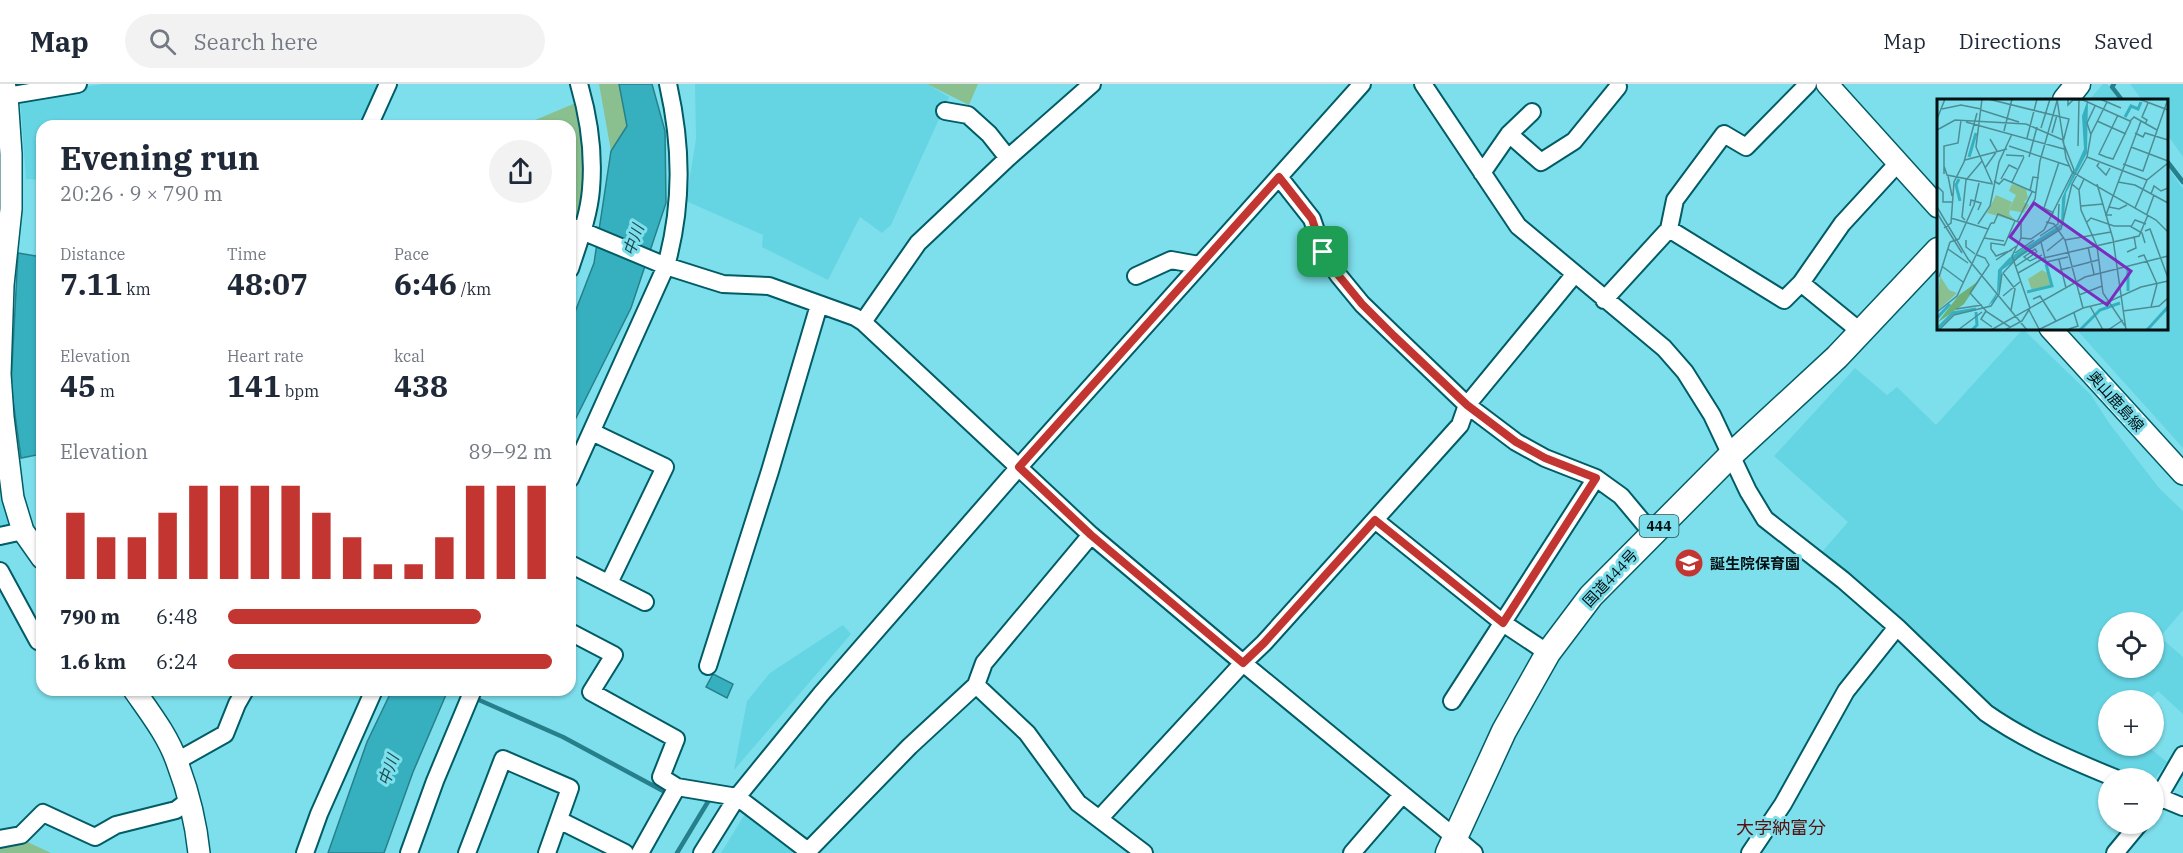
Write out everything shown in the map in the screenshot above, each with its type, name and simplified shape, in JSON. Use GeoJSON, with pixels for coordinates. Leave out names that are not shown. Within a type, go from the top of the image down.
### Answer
{"type":"FeatureCollection","features":[{"type":"Feature","properties":{"kind":"highway"},"geometry":{"type":"LineString","coordinates":[[2066,99],[2078,84]]}},
{"type":"Feature","properties":{"kind":"highway","name":"国道444号"},"geometry":{"type":"LineString","coordinates":[[1451,845],[1504,731],[1548,653],[1591,596],[1731,455],[1837,357],[1937,251]]}},
{"type":"Feature","properties":{"kind":"main road"},"geometry":{"type":"LineString","coordinates":[[1827,84],[1937,206]]}},
{"type":"Feature","properties":{"kind":"main road"},"geometry":{"type":"LineString","coordinates":[[4,92],[11,154],[11,209],[3,285],[0,374],[3,417],[13,498],[23,531],[36,549]]}},
{"type":"Feature","properties":{"kind":"main road","name":"奥山鹿島線"},"geometry":{"type":"LineString","coordinates":[[2052,330],[2183,474]]}},
{"type":"Feature","properties":{"kind":"main road"},"geometry":{"type":"LineString","coordinates":[[138,696],[159,726],[177,761],[189,800],[199,853]]}},
{"type":"Feature","properties":{"kind":"street"},"geometry":{"type":"LineString","coordinates":[[4,92],[78,84]]}},
{"type":"Feature","properties":{"kind":"street"},"geometry":{"type":"LineString","coordinates":[[372,120],[388,84]]}},
{"type":"Feature","properties":{"kind":"street"},"geometry":{"type":"LineString","coordinates":[[579,84],[587,110],[591,151],[591,190],[576,229],[666,266],[723,284],[769,286],[855,317],[863,322],[1091,535],[1402,795],[1451,845],[1474,853]]}},
{"type":"Feature","properties":{"kind":"street"},"geometry":{"type":"LineString","coordinates":[[576,465],[666,266],[675,232],[679,193],[678,148],[668,84]]}},
{"type":"Feature","properties":{"kind":"street"},"geometry":{"type":"LineString","coordinates":[[863,322],[918,243],[1008,158],[1092,84]]}},
{"type":"Feature","properties":{"kind":"street"},"geometry":{"type":"LineString","coordinates":[[702,853],[737,797],[821,694],[1019,467],[1362,84]]}},
{"type":"Feature","properties":{"kind":"street"},"geometry":{"type":"LineString","coordinates":[[1423,84],[1518,226],[1664,348],[1684,372],[1712,415],[1748,491],[1765,519],[1843,580],[1897,627],[1986,713],[2001,724],[2052,752],[2098,771]]}},
{"type":"Feature","properties":{"kind":"street"},"geometry":{"type":"LineString","coordinates":[[1604,300],[1669,229],[1676,200],[1724,134],[1746,147],[1808,84]]}},
{"type":"Feature","properties":{"kind":"street"},"geometry":{"type":"LineString","coordinates":[[1509,134],[1540,162],[1574,141],[1618,87]]}},
{"type":"Feature","properties":{"kind":"street"},"geometry":{"type":"LineString","coordinates":[[945,111],[968,115],[989,134],[1008,158]]}},
{"type":"Feature","properties":{"kind":"street"},"geometry":{"type":"LineString","coordinates":[[1482,173],[1509,134],[1532,112]]}},
{"type":"Feature","properties":{"kind":"street"},"geometry":{"type":"LineString","coordinates":[[1669,229],[1784,300],[1801,283],[1842,224],[1898,162]]}},
{"type":"Feature","properties":{"kind":"street"},"geometry":{"type":"LineString","coordinates":[[1279,177],[1312,219],[1323,252],[1362,304],[1467,405],[1516,442],[1545,458],[1596,478],[1621,496],[1652,533]]}},
{"type":"Feature","properties":{"kind":"street"},"geometry":{"type":"LineString","coordinates":[[1136,276],[1171,260],[1199,265]]}},
{"type":"Feature","properties":{"kind":"street"},"geometry":{"type":"LineString","coordinates":[[1099,819],[1264,643],[1460,425],[1467,405],[1574,275]]}},
{"type":"Feature","properties":{"kind":"street"},"geometry":{"type":"LineString","coordinates":[[1801,283],[1861,332]]}},
{"type":"Feature","properties":{"kind":"street"},"geometry":{"type":"LineString","coordinates":[[708,666],[770,471],[819,305]]}},
{"type":"Feature","properties":{"kind":"street"},"geometry":{"type":"LineString","coordinates":[[592,432],[665,467],[609,584]]}},
{"type":"Feature","properties":{"kind":"street"},"geometry":{"type":"LineString","coordinates":[[1452,701],[1596,478]]}},
{"type":"Feature","properties":{"kind":"street"},"geometry":{"type":"LineString","coordinates":[[1375,520],[1503,623],[1548,653]]}},
{"type":"Feature","properties":{"kind":"street"},"geometry":{"type":"LineString","coordinates":[[0,536],[23,531]]}},
{"type":"Feature","properties":{"kind":"street"},"geometry":{"type":"LineString","coordinates":[[576,635],[614,655],[591,692],[676,739],[661,777],[677,787],[737,797],[808,851],[910,746],[976,686],[984,663],[1091,535]]}},
{"type":"Feature","properties":{"kind":"street"},"geometry":{"type":"LineString","coordinates":[[576,567],[645,602]]}},
{"type":"Feature","properties":{"kind":"street"},"geometry":{"type":"LineString","coordinates":[[0,571],[36,637]]}},
{"type":"Feature","properties":{"kind":"street"},"geometry":{"type":"LineString","coordinates":[[1750,853],[1783,804],[1846,692],[1897,627]]}},
{"type":"Feature","properties":{"kind":"street"},"geometry":{"type":"LineString","coordinates":[[976,686],[1027,733],[1078,803],[1144,853]]}},
{"type":"Feature","properties":{"kind":"street"},"geometry":{"type":"LineString","coordinates":[[177,761],[225,734],[242,696]]}},
{"type":"Feature","properties":{"kind":"street"},"geometry":{"type":"LineString","coordinates":[[305,853],[319,814],[371,696]]}},
{"type":"Feature","properties":{"kind":"street"},"geometry":{"type":"LineString","coordinates":[[409,853],[435,781],[470,696]]}},
{"type":"Feature","properties":{"kind":"street"},"geometry":{"type":"LineString","coordinates":[[2164,786],[2183,756]]}},
{"type":"Feature","properties":{"kind":"street"},"geometry":{"type":"LineString","coordinates":[[467,853],[502,759],[570,788],[547,853]]}},
{"type":"Feature","properties":{"kind":"street"},"geometry":{"type":"LineString","coordinates":[[640,853],[677,787]]}},
{"type":"Feature","properties":{"kind":"street"},"geometry":{"type":"LineString","coordinates":[[1352,853],[1402,795]]}},
{"type":"Feature","properties":{"kind":"street"},"geometry":{"type":"LineString","coordinates":[[0,839],[21,835],[43,813],[95,837],[116,825],[176,810],[189,800]]}},
{"type":"Feature","properties":{"kind":"street"},"geometry":{"type":"LineString","coordinates":[[2164,801],[2183,807]]}},
{"type":"Feature","properties":{"kind":"street"},"geometry":{"type":"LineString","coordinates":[[559,820],[625,853]]}},
{"type":"Feature","properties":{"kind":"street"},"geometry":{"type":"LineString","coordinates":[[2115,853],[2131,834]]}},
{"type":"Feature","properties":{"kind":"shaded area"},"geometry":{"type":"Polygon","coordinates":[[[102,84],[382,84],[367,120],[36,120],[36,180],[26,179],[20,97],[102,84]]]}},
{"type":"Feature","properties":{"kind":"shaded area"},"geometry":{"type":"Polygon","coordinates":[[[695,84],[927,84],[949,97],[891,225],[882,233],[860,217],[828,280],[762,247],[763,235],[686,201],[696,139],[695,84]]]}},
{"type":"Feature","properties":{"kind":"shaded area"},"geometry":{"type":"Polygon","coordinates":[[[2103,84],[2107,84],[2118,99],[2090,99],[2103,84]]]}},
{"type":"Feature","properties":{"kind":"shaded area"},"geometry":{"type":"Polygon","coordinates":[[[2130,84],[2183,84],[2183,157],[2168,135],[2168,99],[2141,99],[2130,84]]]}},
{"type":"Feature","properties":{"kind":"shaded area"},"geometry":{"type":"Polygon","coordinates":[[[2168,167],[2183,189],[2183,448],[2077,330],[2168,330],[2168,167]]]}},
{"type":"Feature","properties":{"kind":"shaded area"},"geometry":{"type":"Polygon","coordinates":[[[2024,330],[2091,395],[2109,423],[2159,488],[2183,511],[2183,610],[2164,632],[2164,612],[2098,612],[2098,678],[2164,678],[2164,640],[2183,657],[2183,714],[2164,697],[2164,690],[2098,690],[2098,756],[2160,756],[2167,762],[2163,768],[2107,768],[2051,744],[1998,714],[1821,553],[1848,522],[1774,456],[1855,368],[1887,395],[1897,387],[1936,425],[2024,330]]]}},
{"type":"Feature","properties":{"kind":"shaded area"},"geometry":{"type":"Polygon","coordinates":[[[0,451],[15,527],[0,530],[0,451]]]}},
{"type":"Feature","properties":{"kind":"shaded area"},"geometry":{"type":"Polygon","coordinates":[[[843,625],[851,634],[734,770],[747,701],[770,673],[843,625]]]}},
{"type":"Feature","properties":{"kind":"shaded area"},"geometry":{"type":"Polygon","coordinates":[[[745,814],[795,853],[721,853],[745,814]]]}},
{"type":"Feature","properties":{"kind":"green space"},"geometry":{"type":"Polygon","coordinates":[[[599,84],[619,84],[627,126],[611,151],[599,84]]]}},
{"type":"Feature","properties":{"kind":"green space"},"geometry":{"type":"Polygon","coordinates":[[[927,84],[978,84],[969,105],[927,84]]]}},
{"type":"Feature","properties":{"kind":"green space"},"geometry":{"type":"Polygon","coordinates":[[[578,102],[585,188],[576,220],[576,120],[535,120],[578,102]]]}},
{"type":"Feature","properties":{"kind":"green space"},"geometry":{"type":"Polygon","coordinates":[[[21,839],[51,853],[0,853],[0,843],[21,839]]]}},
{"type":"Feature","properties":{"kind":"water","name":"中川"},"geometry":{"type":"Polygon","coordinates":[[[619,84],[652,84],[665,131],[666,203],[631,308],[576,418],[576,310],[594,263],[611,151],[627,126],[619,84]]]}},
{"type":"Feature","properties":{"kind":"water"},"geometry":{"type":"Polygon","coordinates":[[[18,253],[36,256],[36,455],[21,458],[11,385],[18,253]]]}},
{"type":"Feature","properties":{"kind":"water"},"geometry":{"type":"Polygon","coordinates":[[[713,674],[733,684],[727,698],[706,687],[713,674]]]}},
{"type":"Feature","properties":{"kind":"water","name":"中川"},"geometry":{"type":"Polygon","coordinates":[[[389,696],[445,696],[413,772],[384,853],[328,853],[367,742],[389,696]]]}},
{"type":"Feature","properties":{"kind":"waterway"},"geometry":{"type":"LineString","coordinates":[[2114,84],[2112,87],[2121,99]]}},
{"type":"Feature","properties":{"kind":"waterway"},"geometry":{"type":"LineString","coordinates":[[2168,163],[2183,182]]}},
{"type":"Feature","properties":{"kind":"waterway"},"geometry":{"type":"LineString","coordinates":[[479,700],[563,737],[665,792]]}},
{"type":"Feature","properties":{"kind":"waterway"},"geometry":{"type":"LineString","coordinates":[[677,853],[709,800],[705,799]]}},
{"type":"Feature","properties":{"kind":"place","name":"誕生院保育園"},"geometry":{"type":"Point","coordinates":[1689,563]}},
{"type":"Feature","properties":{"kind":"district","name":"大字納富分"},"geometry":{"type":"Point","coordinates":[1781,827]}},
{"type":"Feature","properties":{"kind":"route"},"geometry":{"type":"LineString","coordinates":[[1279,177],[1312,219],[1323,252],[1362,304],[1467,405],[1516,442],[1545,458],[1596,478],[1503,623],[1375,520],[1264,643],[1243,663],[1091,535],[1019,467],[1279,177]]}}]}
